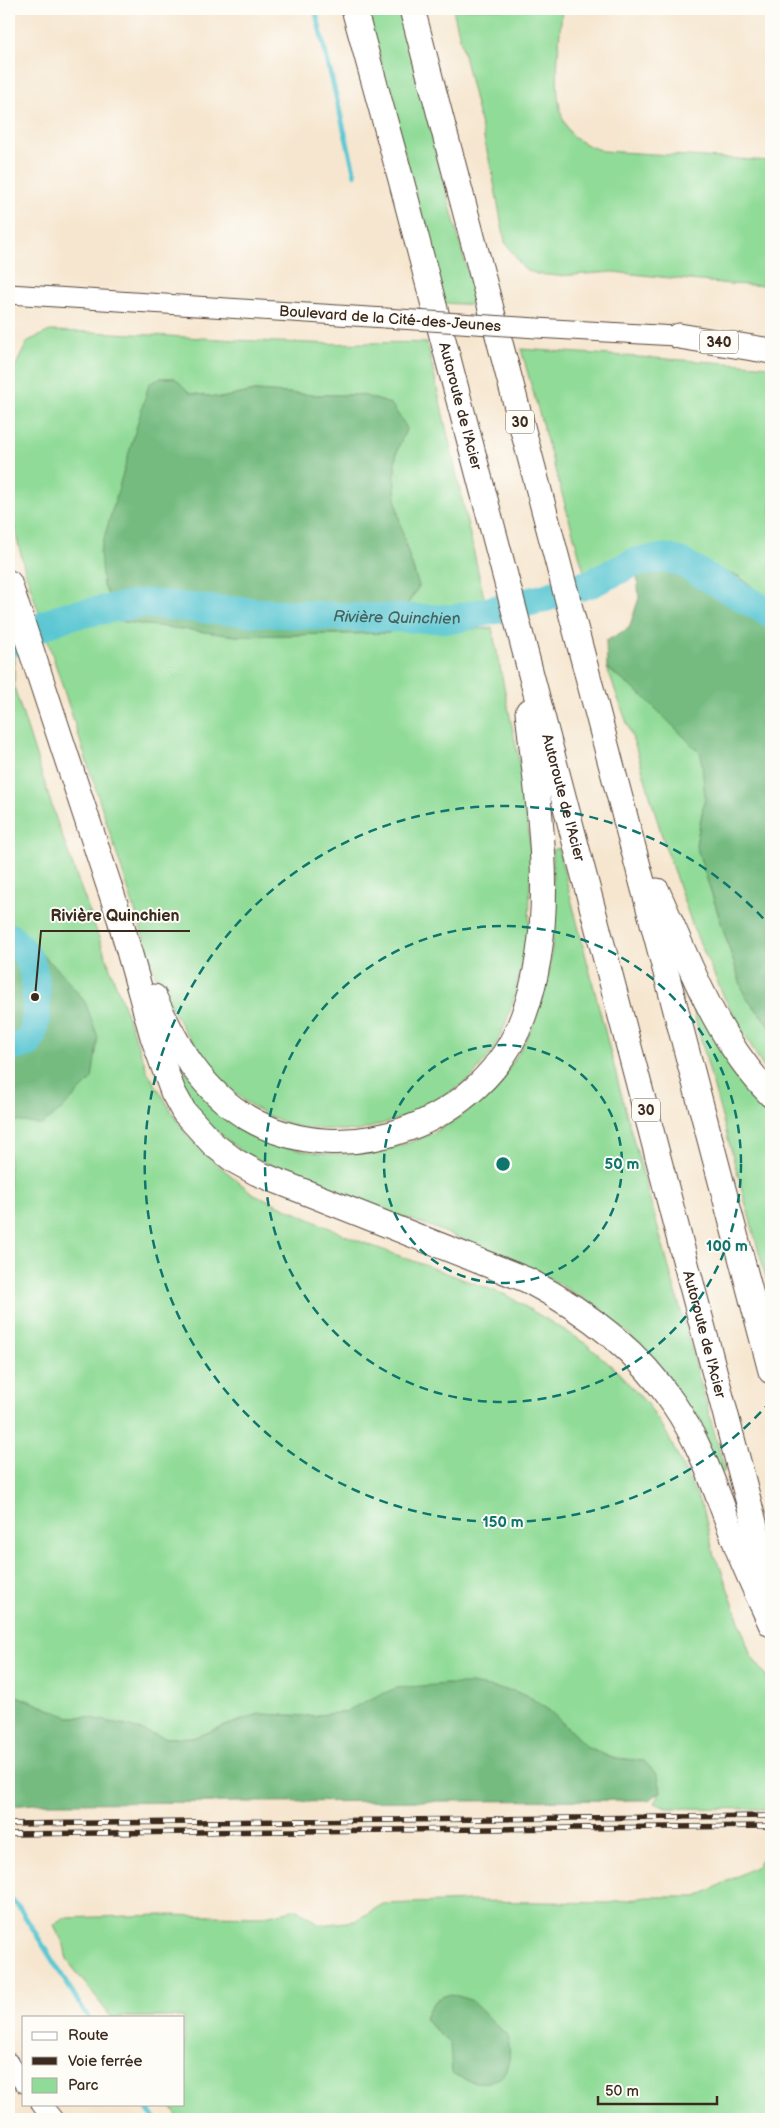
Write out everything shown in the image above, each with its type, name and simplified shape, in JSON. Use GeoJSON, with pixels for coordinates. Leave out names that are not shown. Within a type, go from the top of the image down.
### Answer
{"type":"FeatureCollection","features":[{"type":"Feature","properties":{"kind":"highway","name":"Autoroute de l'Acier"},"geometry":{"type":"LineString","coordinates":[[354,9],[400,176],[771,1587]]}},
{"type":"Feature","properties":{"kind":"highway","name":"30"},"geometry":{"type":"LineString","coordinates":[[412,9],[771,1371]]}},
{"type":"Feature","properties":{"kind":"highway","name":"340"},"geometry":{"type":"LineString","coordinates":[[679,336],[767,347]]}},
{"type":"Feature","properties":{"kind":"highway"},"geometry":{"type":"LineString","coordinates":[[9,583],[120,919],[162,1066],[184,1112],[197,1128],[228,1156],[258,1173],[527,1280],[562,1298],[610,1334],[640,1361],[662,1388],[688,1426],[705,1462],[735,1543],[771,1624]]}},
{"type":"Feature","properties":{"kind":"highway"},"geometry":{"type":"LineString","coordinates":[[120,919],[163,1017],[185,1058],[214,1092],[248,1118],[271,1130],[294,1138],[318,1142],[340,1142],[363,1140],[412,1128],[453,1106],[470,1093],[489,1073],[514,1038],[530,995],[538,957],[543,905],[542,846],[518,627]]}},
{"type":"Feature","properties":{"kind":"highway"},"geometry":{"type":"LineString","coordinates":[[627,827],[714,1017],[744,1065],[771,1095]]}},
{"type":"Feature","properties":{"kind":"main road","name":"Boulevard de la Cité-des-Jeunes"},"geometry":{"type":"LineString","coordinates":[[9,294],[679,336]]}},
{"type":"Feature","properties":{"kind":"main road"},"geometry":{"type":"LineString","coordinates":[[9,2063],[22,2080]]}},
{"type":"Feature","properties":{"kind":"main road"},"geometry":{"type":"LineString","coordinates":[[43,2106],[53,2119]]}},
{"type":"Feature","properties":{"kind":"green space"},"geometry":{"type":"Polygon","coordinates":[[[367,9],[399,9],[476,305],[444,303],[367,9]]]}},
{"type":"Feature","properties":{"kind":"green space"},"geometry":{"type":"Polygon","coordinates":[[[453,9],[562,9],[557,74],[560,109],[572,135],[586,144],[603,151],[771,161],[771,286],[729,284],[613,272],[558,276],[537,274],[524,269],[505,242],[492,172],[453,9]]]}},
{"type":"Feature","properties":{"kind":"green space"},"geometry":{"type":"Polygon","coordinates":[[[50,331],[324,343],[427,343],[485,602],[456,610],[404,610],[419,586],[400,523],[395,490],[397,453],[407,428],[362,395],[316,395],[255,391],[221,398],[190,393],[175,378],[161,378],[103,586],[113,602],[97,604],[41,619],[25,571],[9,506],[9,379],[28,341],[50,331]]]}},
{"type":"Feature","properties":{"kind":"green space"},"geometry":{"type":"Polygon","coordinates":[[[521,349],[771,366],[771,601],[738,576],[636,553],[606,566],[586,579],[521,349]]]}},
{"type":"Feature","properties":{"kind":"green space"},"geometry":{"type":"Polygon","coordinates":[[[161,378],[175,378],[190,393],[221,398],[255,391],[316,395],[362,395],[391,404],[407,428],[397,453],[395,490],[404,539],[419,586],[389,633],[237,636],[124,622],[103,586],[100,552],[149,384],[161,378]]]}},
{"type":"Feature","properties":{"kind":"green space"},"geometry":{"type":"Polygon","coordinates":[[[635,553],[675,555],[738,576],[771,601],[771,1028],[744,994],[696,845],[705,798],[701,754],[643,696],[607,668],[606,641],[629,628],[639,598],[635,553]]]}},
{"type":"Feature","properties":{"kind":"green space"},"geometry":{"type":"Polygon","coordinates":[[[97,618],[237,636],[389,633],[394,630],[441,631],[492,628],[519,760],[531,850],[529,927],[516,993],[505,1025],[493,1051],[472,1077],[427,1110],[359,1131],[300,1128],[272,1118],[244,1101],[216,1074],[185,1032],[160,988],[46,635],[73,620],[97,618]]]}},
{"type":"Feature","properties":{"kind":"green space"},"geometry":{"type":"Polygon","coordinates":[[[14,651],[14,687],[57,822],[148,1073],[186,1134],[210,1158],[252,1193],[356,1240],[506,1295],[584,1342],[617,1371],[648,1405],[667,1434],[704,1511],[714,1556],[721,1569],[751,1656],[765,1674],[771,1690],[771,1809],[666,1808],[655,1803],[661,1791],[644,1761],[615,1758],[587,1747],[551,1712],[531,1698],[514,1691],[355,1707],[345,1712],[311,1716],[259,1714],[195,1737],[165,1738],[120,1724],[86,1717],[69,1717],[9,1693],[9,1120],[25,939],[9,929],[9,653],[14,651]]]}},
{"type":"Feature","properties":{"kind":"green space"},"geometry":{"type":"Polygon","coordinates":[[[607,668],[643,696],[702,754],[705,798],[696,845],[744,994],[771,1028],[771,1078],[725,999],[694,930],[665,846],[636,748],[607,668]]]}},
{"type":"Feature","properties":{"kind":"green space"},"geometry":{"type":"Polygon","coordinates":[[[558,848],[625,1109],[725,1471],[721,1473],[629,1334],[600,1309],[549,1278],[498,1254],[432,1227],[352,1200],[243,1153],[200,1117],[173,1068],[179,1065],[241,1126],[266,1140],[289,1147],[337,1154],[373,1151],[408,1143],[439,1129],[467,1111],[492,1088],[513,1061],[530,1030],[543,996],[550,960],[553,924],[552,850],[558,848]]]}},
{"type":"Feature","properties":{"kind":"green space"},"geometry":{"type":"Polygon","coordinates":[[[9,929],[25,939],[61,972],[85,1002],[98,1037],[92,1079],[61,1110],[42,1125],[9,1120],[9,929]]]}},
{"type":"Feature","properties":{"kind":"green space"},"geometry":{"type":"Polygon","coordinates":[[[699,1004],[763,1103],[771,1110],[771,1296],[696,1022],[693,1006],[699,1004]]]}},
{"type":"Feature","properties":{"kind":"green space"},"geometry":{"type":"Polygon","coordinates":[[[471,1684],[514,1691],[531,1698],[551,1712],[587,1747],[615,1758],[644,1761],[658,1776],[661,1791],[650,1800],[47,1803],[9,1806],[9,1693],[69,1717],[86,1717],[120,1724],[165,1738],[195,1737],[259,1714],[311,1716],[345,1712],[396,1688],[471,1684]]]}},
{"type":"Feature","properties":{"kind":"green space"},"geometry":{"type":"Polygon","coordinates":[[[771,1843],[771,2119],[179,2119],[170,2106],[185,2106],[185,2016],[110,2016],[67,1960],[64,1945],[54,1925],[64,1918],[163,1915],[260,1917],[298,1909],[320,1925],[355,1921],[383,1904],[470,1901],[610,1903],[646,1897],[697,1897],[757,1866],[771,1843]]]}},
{"type":"Feature","properties":{"kind":"green space"},"geometry":{"type":"Polygon","coordinates":[[[452,1994],[470,2000],[508,2036],[509,2061],[499,2078],[492,2081],[475,2082],[452,2073],[450,2043],[425,2018],[429,2008],[435,2002],[442,1997],[452,1994]]]}},
{"type":"Feature","properties":{"kind":"waterway"},"geometry":{"type":"LineString","coordinates":[[315,9],[355,175]]}},
{"type":"Feature","properties":{"kind":"waterway","name":"Rivière Quinchien"},"geometry":{"type":"LineString","coordinates":[[9,644],[67,616],[144,603],[217,610],[348,617],[454,619],[541,599],[592,583],[635,562],[666,558],[681,562],[771,614]]}},
{"type":"Feature","properties":{"kind":"waterway","name":"Rivière Quinchien"},"geometry":{"type":"LineString","coordinates":[[9,937],[24,952],[31,964],[36,993],[36,1016],[32,1036],[28,1043],[9,1048]]}},
{"type":"Feature","properties":{"kind":"waterway"},"geometry":{"type":"LineString","coordinates":[[9,1897],[19,1907],[87,2016]]}},
{"type":"Feature","properties":{"kind":"waterway"},"geometry":{"type":"LineString","coordinates":[[145,2106],[154,2119]]}},
{"type":"Feature","properties":{"kind":"railway"},"geometry":{"type":"LineString","coordinates":[[9,1824],[771,1816]]}},
{"type":"Feature","properties":{"kind":"railway"},"geometry":{"type":"LineString","coordinates":[[9,1834],[771,1826]]}},
{"type":"Feature","properties":{"kind":"place","name":"Rivière Quinchien"},"geometry":{"type":"Point","coordinates":[35,997]}}]}
